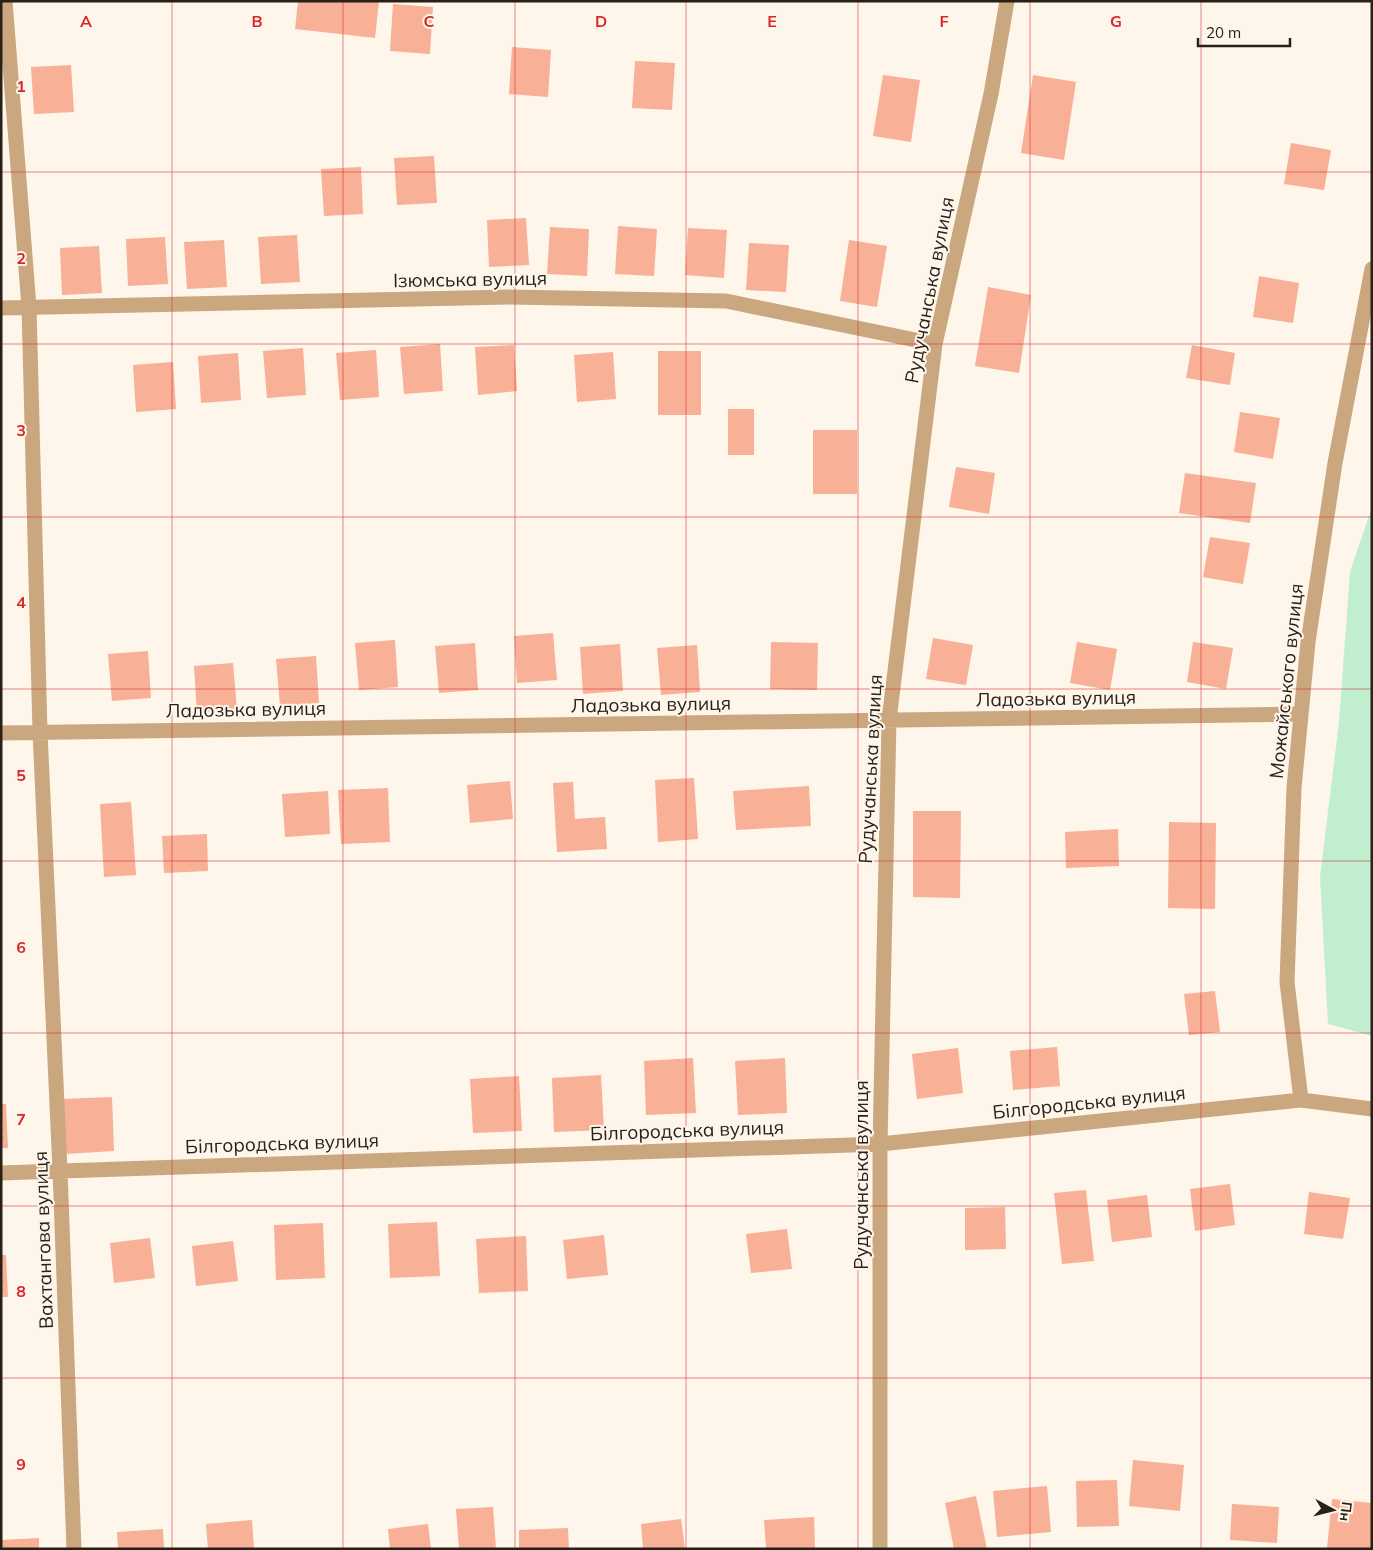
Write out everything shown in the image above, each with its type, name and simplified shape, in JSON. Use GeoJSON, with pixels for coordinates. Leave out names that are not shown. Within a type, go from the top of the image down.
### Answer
{"type":"FeatureCollection","features":[{"type":"Feature","properties":{"kind":"street","name":"Вахтангова вулиця"},"geometry":{"type":"LineString","coordinates":[[5,1],[30,307],[40,732],[60,1170],[74,1549]]}},
{"type":"Feature","properties":{"kind":"street","name":"Рудучанська вулиця"},"geometry":{"type":"LineString","coordinates":[[880,1549],[880,1144],[888,720],[935,344],[991,94],[1007,1]]}},
{"type":"Feature","properties":{"kind":"street","name":"Можайського вулиця"},"geometry":{"type":"LineString","coordinates":[[1301,1100],[1287,982],[1294,788],[1308,642],[1334,472],[1372,269]]}},
{"type":"Feature","properties":{"kind":"street","name":"Ізюмська вулиця"},"geometry":{"type":"LineString","coordinates":[[1,308],[509,297],[726,302],[935,344]]}},
{"type":"Feature","properties":{"kind":"street","name":"Ладозька вулиця"},"geometry":{"type":"LineString","coordinates":[[1,733],[1301,714]]}},
{"type":"Feature","properties":{"kind":"street","name":"Білгородська вулиця"},"geometry":{"type":"LineString","coordinates":[[1,1173],[880,1144],[1301,1100],[1372,1109]]}},
{"type":"Feature","properties":{"kind":"green space"},"geometry":{"type":"Polygon","coordinates":[[[1372,507],[1372,1036],[1328,1024],[1320,877],[1339,722],[1350,572],[1372,507]]]}},
{"type":"Feature","properties":{"kind":"building"},"geometry":{"type":"Polygon","coordinates":[[[298,1],[379,1],[375,38],[295,29],[298,1]]]}},
{"type":"Feature","properties":{"kind":"building"},"geometry":{"type":"Polygon","coordinates":[[[393,4],[433,7],[430,54],[390,51],[393,4]]]}},
{"type":"Feature","properties":{"kind":"building"},"geometry":{"type":"Polygon","coordinates":[[[512,47],[551,50],[548,97],[509,94],[512,47]]]}},
{"type":"Feature","properties":{"kind":"building"},"geometry":{"type":"Polygon","coordinates":[[[635,61],[675,63],[672,110],[632,108],[635,61]]]}},
{"type":"Feature","properties":{"kind":"building"},"geometry":{"type":"Polygon","coordinates":[[[71,65],[74,112],[34,114],[31,67],[71,65]]]}},
{"type":"Feature","properties":{"kind":"building"},"geometry":{"type":"Polygon","coordinates":[[[883,75],[920,80],[911,142],[873,136],[883,75]]]}},
{"type":"Feature","properties":{"kind":"building"},"geometry":{"type":"Polygon","coordinates":[[[1033,75],[1076,82],[1064,160],[1021,153],[1033,75]]]}},
{"type":"Feature","properties":{"kind":"building"},"geometry":{"type":"Polygon","coordinates":[[[1291,143],[1331,150],[1324,190],[1284,184],[1291,143]]]}},
{"type":"Feature","properties":{"kind":"building"},"geometry":{"type":"Polygon","coordinates":[[[434,156],[437,203],[397,205],[394,158],[434,156]]]}},
{"type":"Feature","properties":{"kind":"building"},"geometry":{"type":"Polygon","coordinates":[[[361,167],[363,214],[324,216],[321,169],[361,167]]]}},
{"type":"Feature","properties":{"kind":"building"},"geometry":{"type":"Polygon","coordinates":[[[526,218],[529,265],[489,267],[487,220],[526,218]]]}},
{"type":"Feature","properties":{"kind":"building"},"geometry":{"type":"Polygon","coordinates":[[[618,226],[657,229],[654,276],[615,274],[618,226]]]}},
{"type":"Feature","properties":{"kind":"building"},"geometry":{"type":"Polygon","coordinates":[[[550,227],[589,229],[587,276],[547,274],[550,227]]]}},
{"type":"Feature","properties":{"kind":"building"},"geometry":{"type":"Polygon","coordinates":[[[688,228],[727,230],[724,278],[685,275],[688,228]]]}},
{"type":"Feature","properties":{"kind":"building"},"geometry":{"type":"Polygon","coordinates":[[[297,235],[300,282],[261,284],[258,237],[297,235]]]}},
{"type":"Feature","properties":{"kind":"building"},"geometry":{"type":"Polygon","coordinates":[[[165,237],[168,284],[128,286],[126,239],[165,237]]]}},
{"type":"Feature","properties":{"kind":"building"},"geometry":{"type":"Polygon","coordinates":[[[224,240],[227,287],[187,289],[184,242],[224,240]]]}},
{"type":"Feature","properties":{"kind":"building"},"geometry":{"type":"Polygon","coordinates":[[[849,240],[887,246],[877,307],[840,301],[849,240]]]}},
{"type":"Feature","properties":{"kind":"building"},"geometry":{"type":"Polygon","coordinates":[[[749,243],[789,245],[786,292],[746,290],[749,243]]]}},
{"type":"Feature","properties":{"kind":"building"},"geometry":{"type":"Polygon","coordinates":[[[99,246],[102,293],[62,295],[60,248],[99,246]]]}},
{"type":"Feature","properties":{"kind":"building"},"geometry":{"type":"Polygon","coordinates":[[[1259,276],[1299,283],[1293,323],[1253,317],[1259,276]]]}},
{"type":"Feature","properties":{"kind":"building"},"geometry":{"type":"Polygon","coordinates":[[[988,287],[1031,295],[1019,373],[975,366],[988,287]]]}},
{"type":"Feature","properties":{"kind":"building"},"geometry":{"type":"Polygon","coordinates":[[[440,344],[443,391],[404,394],[400,347],[440,344]]]}},
{"type":"Feature","properties":{"kind":"building"},"geometry":{"type":"Polygon","coordinates":[[[514,345],[517,391],[478,395],[475,347],[514,345]]]}},
{"type":"Feature","properties":{"kind":"building"},"geometry":{"type":"Polygon","coordinates":[[[1192,345],[1235,353],[1230,385],[1186,378],[1192,345]]]}},
{"type":"Feature","properties":{"kind":"building"},"geometry":{"type":"Polygon","coordinates":[[[303,348],[306,395],[267,398],[263,351],[303,348]]]}},
{"type":"Feature","properties":{"kind":"building"},"geometry":{"type":"Polygon","coordinates":[[[376,350],[379,397],[340,400],[336,353],[376,350]]]}},
{"type":"Feature","properties":{"kind":"building"},"geometry":{"type":"Polygon","coordinates":[[[658,351],[701,351],[701,415],[658,415],[658,351]]]}},
{"type":"Feature","properties":{"kind":"building"},"geometry":{"type":"Polygon","coordinates":[[[613,352],[616,399],[577,402],[574,355],[613,352]]]}},
{"type":"Feature","properties":{"kind":"building"},"geometry":{"type":"Polygon","coordinates":[[[238,353],[241,400],[201,403],[198,356],[238,353]]]}},
{"type":"Feature","properties":{"kind":"building"},"geometry":{"type":"Polygon","coordinates":[[[173,362],[176,409],[136,412],[133,365],[173,362]]]}},
{"type":"Feature","properties":{"kind":"building"},"geometry":{"type":"Polygon","coordinates":[[[728,409],[754,409],[754,455],[728,455],[728,409]]]}},
{"type":"Feature","properties":{"kind":"building"},"geometry":{"type":"Polygon","coordinates":[[[1240,412],[1280,418],[1273,459],[1234,452],[1240,412]]]}},
{"type":"Feature","properties":{"kind":"building"},"geometry":{"type":"Polygon","coordinates":[[[813,430],[857,430],[857,494],[813,494],[813,430]]]}},
{"type":"Feature","properties":{"kind":"building"},"geometry":{"type":"Polygon","coordinates":[[[956,467],[995,473],[989,514],[949,507],[956,467]]]}},
{"type":"Feature","properties":{"kind":"building"},"geometry":{"type":"Polygon","coordinates":[[[1185,473],[1256,483],[1250,523],[1179,513],[1185,473]]]}},
{"type":"Feature","properties":{"kind":"building"},"geometry":{"type":"Polygon","coordinates":[[[1210,537],[1250,543],[1243,584],[1203,577],[1210,537]]]}},
{"type":"Feature","properties":{"kind":"building"},"geometry":{"type":"Polygon","coordinates":[[[553,633],[557,680],[517,683],[514,636],[553,633]]]}},
{"type":"Feature","properties":{"kind":"building"},"geometry":{"type":"Polygon","coordinates":[[[933,638],[973,645],[966,685],[926,679],[933,638]]]}},
{"type":"Feature","properties":{"kind":"building"},"geometry":{"type":"Polygon","coordinates":[[[395,640],[398,687],[359,690],[355,643],[395,640]]]}},
{"type":"Feature","properties":{"kind":"building"},"geometry":{"type":"Polygon","coordinates":[[[771,642],[818,643],[817,690],[770,689],[771,642]]]}},
{"type":"Feature","properties":{"kind":"building"},"geometry":{"type":"Polygon","coordinates":[[[1077,642],[1117,649],[1110,690],[1070,683],[1077,642]]]}},
{"type":"Feature","properties":{"kind":"building"},"geometry":{"type":"Polygon","coordinates":[[[1193,642],[1233,648],[1226,689],[1187,682],[1193,642]]]}},
{"type":"Feature","properties":{"kind":"building"},"geometry":{"type":"Polygon","coordinates":[[[475,643],[478,690],[439,693],[435,646],[475,643]]]}},
{"type":"Feature","properties":{"kind":"building"},"geometry":{"type":"Polygon","coordinates":[[[620,644],[623,691],[583,694],[580,647],[620,644]]]}},
{"type":"Feature","properties":{"kind":"building"},"geometry":{"type":"Polygon","coordinates":[[[697,645],[700,692],[661,695],[657,648],[697,645]]]}},
{"type":"Feature","properties":{"kind":"building"},"geometry":{"type":"Polygon","coordinates":[[[148,651],[151,698],[112,701],[108,654],[148,651]]]}},
{"type":"Feature","properties":{"kind":"building"},"geometry":{"type":"Polygon","coordinates":[[[316,656],[319,703],[280,706],[276,659],[316,656]]]}},
{"type":"Feature","properties":{"kind":"building"},"geometry":{"type":"Polygon","coordinates":[[[233,663],[237,710],[197,712],[194,666],[233,663]]]}},
{"type":"Feature","properties":{"kind":"building"},"geometry":{"type":"Polygon","coordinates":[[[694,778],[698,839],[658,842],[655,780],[694,778]]]}},
{"type":"Feature","properties":{"kind":"building"},"geometry":{"type":"Polygon","coordinates":[[[510,781],[513,819],[470,823],[467,785],[510,781]]]}},
{"type":"Feature","properties":{"kind":"building"},"geometry":{"type":"Polygon","coordinates":[[[573,782],[575,819],[605,817],[607,849],[557,852],[553,783],[573,782]]]}},
{"type":"Feature","properties":{"kind":"building"},"geometry":{"type":"Polygon","coordinates":[[[809,786],[811,826],[736,830],[733,791],[809,786]]]}},
{"type":"Feature","properties":{"kind":"building"},"geometry":{"type":"Polygon","coordinates":[[[388,788],[390,842],[341,844],[338,790],[388,788]]]}},
{"type":"Feature","properties":{"kind":"building"},"geometry":{"type":"Polygon","coordinates":[[[328,791],[330,834],[285,837],[282,794],[328,791]]]}},
{"type":"Feature","properties":{"kind":"building"},"geometry":{"type":"Polygon","coordinates":[[[131,802],[136,875],[104,877],[100,804],[131,802]]]}},
{"type":"Feature","properties":{"kind":"building"},"geometry":{"type":"Polygon","coordinates":[[[913,811],[961,811],[960,898],[913,897],[913,811]]]}},
{"type":"Feature","properties":{"kind":"building"},"geometry":{"type":"Polygon","coordinates":[[[1169,822],[1216,823],[1215,909],[1168,908],[1169,822]]]}},
{"type":"Feature","properties":{"kind":"building"},"geometry":{"type":"Polygon","coordinates":[[[1118,829],[1119,866],[1066,868],[1065,832],[1118,829]]]}},
{"type":"Feature","properties":{"kind":"building"},"geometry":{"type":"Polygon","coordinates":[[[207,834],[208,871],[164,873],[162,836],[207,834]]]}},
{"type":"Feature","properties":{"kind":"building"},"geometry":{"type":"Polygon","coordinates":[[[1215,991],[1220,1032],[1189,1035],[1184,994],[1215,991]]]}},
{"type":"Feature","properties":{"kind":"building"},"geometry":{"type":"Polygon","coordinates":[[[1057,1047],[1060,1086],[1013,1090],[1010,1051],[1057,1047]]]}},
{"type":"Feature","properties":{"kind":"building"},"geometry":{"type":"Polygon","coordinates":[[[958,1048],[963,1093],[917,1099],[912,1054],[958,1048]]]}},
{"type":"Feature","properties":{"kind":"building"},"geometry":{"type":"Polygon","coordinates":[[[693,1058],[696,1113],[646,1115],[644,1061],[693,1058]]]}},
{"type":"Feature","properties":{"kind":"building"},"geometry":{"type":"Polygon","coordinates":[[[785,1058],[787,1113],[738,1115],[735,1061],[785,1058]]]}},
{"type":"Feature","properties":{"kind":"building"},"geometry":{"type":"Polygon","coordinates":[[[601,1075],[604,1130],[554,1132],[552,1078],[601,1075]]]}},
{"type":"Feature","properties":{"kind":"building"},"geometry":{"type":"Polygon","coordinates":[[[519,1076],[522,1131],[473,1133],[470,1079],[519,1076]]]}},
{"type":"Feature","properties":{"kind":"building"},"geometry":{"type":"Polygon","coordinates":[[[112,1097],[114,1151],[65,1154],[62,1099],[112,1097]]]}},
{"type":"Feature","properties":{"kind":"building"},"geometry":{"type":"Polygon","coordinates":[[[1,1104],[6,1104],[8,1148],[1,1148],[1,1104]]]}},
{"type":"Feature","properties":{"kind":"building"},"geometry":{"type":"Polygon","coordinates":[[[1230,1184],[1235,1225],[1195,1231],[1190,1189],[1230,1184]]]}},
{"type":"Feature","properties":{"kind":"building"},"geometry":{"type":"Polygon","coordinates":[[[1086,1190],[1094,1261],[1062,1264],[1054,1193],[1086,1190]]]}},
{"type":"Feature","properties":{"kind":"building"},"geometry":{"type":"Polygon","coordinates":[[[1309,1192],[1350,1198],[1343,1239],[1304,1234],[1309,1192]]]}},
{"type":"Feature","properties":{"kind":"building"},"geometry":{"type":"Polygon","coordinates":[[[1147,1195],[1152,1237],[1112,1242],[1107,1200],[1147,1195]]]}},
{"type":"Feature","properties":{"kind":"building"},"geometry":{"type":"Polygon","coordinates":[[[1005,1207],[1006,1249],[965,1250],[965,1208],[1005,1207]]]}},
{"type":"Feature","properties":{"kind":"building"},"geometry":{"type":"Polygon","coordinates":[[[437,1222],[440,1276],[390,1278],[388,1224],[437,1222]]]}},
{"type":"Feature","properties":{"kind":"building"},"geometry":{"type":"Polygon","coordinates":[[[323,1223],[325,1278],[276,1280],[274,1225],[323,1223]]]}},
{"type":"Feature","properties":{"kind":"building"},"geometry":{"type":"Polygon","coordinates":[[[787,1229],[792,1269],[751,1273],[746,1234],[787,1229]]]}},
{"type":"Feature","properties":{"kind":"building"},"geometry":{"type":"Polygon","coordinates":[[[604,1235],[608,1275],[567,1279],[563,1240],[604,1235]]]}},
{"type":"Feature","properties":{"kind":"building"},"geometry":{"type":"Polygon","coordinates":[[[526,1236],[528,1291],[479,1293],[476,1239],[526,1236]]]}},
{"type":"Feature","properties":{"kind":"building"},"geometry":{"type":"Polygon","coordinates":[[[150,1238],[155,1278],[114,1283],[110,1243],[150,1238]]]}},
{"type":"Feature","properties":{"kind":"building"},"geometry":{"type":"Polygon","coordinates":[[[233,1241],[238,1281],[196,1286],[192,1246],[233,1241]]]}},
{"type":"Feature","properties":{"kind":"building"},"geometry":{"type":"Polygon","coordinates":[[[1,1255],[6,1255],[8,1297],[1,1297],[1,1255]]]}},
{"type":"Feature","properties":{"kind":"building"},"geometry":{"type":"Polygon","coordinates":[[[1133,1460],[1184,1465],[1180,1511],[1129,1506],[1133,1460]]]}},
{"type":"Feature","properties":{"kind":"building"},"geometry":{"type":"Polygon","coordinates":[[[1117,1480],[1119,1526],[1077,1527],[1076,1481],[1117,1480]]]}},
{"type":"Feature","properties":{"kind":"building"},"geometry":{"type":"Polygon","coordinates":[[[1047,1486],[1051,1532],[997,1537],[993,1491],[1047,1486]]]}},
{"type":"Feature","properties":{"kind":"building"},"geometry":{"type":"Polygon","coordinates":[[[976,1496],[987,1549],[954,1549],[945,1503],[976,1496]]]}},
{"type":"Feature","properties":{"kind":"building"},"geometry":{"type":"Polygon","coordinates":[[[1332,1499],[1372,1503],[1372,1549],[1327,1548],[1332,1499]]]}},
{"type":"Feature","properties":{"kind":"building"},"geometry":{"type":"Polygon","coordinates":[[[1232,1504],[1279,1507],[1277,1543],[1230,1540],[1232,1504]]]}},
{"type":"Feature","properties":{"kind":"building"},"geometry":{"type":"Polygon","coordinates":[[[493,1507],[496,1549],[459,1549],[456,1509],[493,1507]]]}},
{"type":"Feature","properties":{"kind":"building"},"geometry":{"type":"Polygon","coordinates":[[[814,1517],[815,1549],[766,1549],[764,1520],[814,1517]]]}},
{"type":"Feature","properties":{"kind":"building"},"geometry":{"type":"Polygon","coordinates":[[[681,1519],[685,1549],[643,1549],[641,1524],[681,1519]]]}},
{"type":"Feature","properties":{"kind":"building"},"geometry":{"type":"Polygon","coordinates":[[[252,1520],[254,1549],[208,1549],[206,1524],[252,1520]]]}},
{"type":"Feature","properties":{"kind":"building"},"geometry":{"type":"Polygon","coordinates":[[[428,1524],[431,1549],[390,1549],[388,1529],[428,1524]]]}},
{"type":"Feature","properties":{"kind":"building"},"geometry":{"type":"Polygon","coordinates":[[[568,1528],[569,1549],[519,1549],[519,1530],[568,1528]]]}},
{"type":"Feature","properties":{"kind":"building"},"geometry":{"type":"Polygon","coordinates":[[[163,1529],[164,1549],[118,1549],[117,1532],[163,1529]]]}},
{"type":"Feature","properties":{"kind":"building"},"geometry":{"type":"Polygon","coordinates":[[[39,1538],[39,1549],[1,1549],[1,1540],[39,1538]]]}}]}
